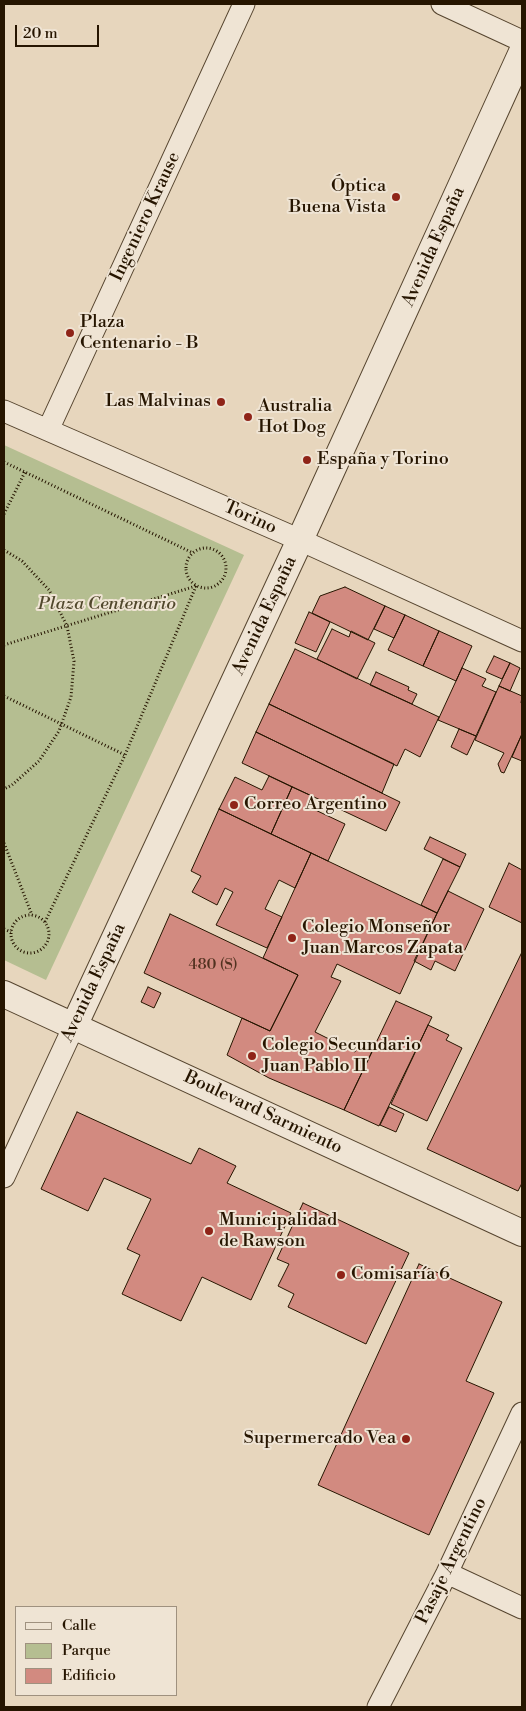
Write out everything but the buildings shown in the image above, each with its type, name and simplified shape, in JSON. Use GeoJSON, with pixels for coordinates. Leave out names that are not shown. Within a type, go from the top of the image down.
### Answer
{"type":"FeatureCollection","features":[{"type":"Feature","properties":{"kind":"street","name":"Ingeniero Krause"},"geometry":{"type":"LineString","coordinates":[[48,430],[244,4]]}},
{"type":"Feature","properties":{"kind":"street"},"geometry":{"type":"LineString","coordinates":[[442,4],[522,41]]}},
{"type":"Feature","properties":{"kind":"street","name":"Avenida España"},"geometry":{"type":"LineString","coordinates":[[4,1177],[300,540],[522,52]]}},
{"type":"Feature","properties":{"kind":"street","name":"Torino"},"geometry":{"type":"LineString","coordinates":[[4,411],[300,540],[522,642]]}},
{"type":"Feature","properties":{"kind":"street","name":"Boulevard Sarmiento"},"geometry":{"type":"LineString","coordinates":[[4,994],[522,1233]]}},
{"type":"Feature","properties":{"kind":"street","name":"Pasaje Argentino"},"geometry":{"type":"LineString","coordinates":[[378,1707],[447,1573],[522,1413]]}},
{"type":"Feature","properties":{"kind":"street"},"geometry":{"type":"LineString","coordinates":[[447,1573],[522,1608]]}},
{"type":"Feature","properties":{"kind":"path"},"geometry":{"type":"LineString","coordinates":[[4,462],[193,553]]}},
{"type":"Feature","properties":{"kind":"path"},"geometry":{"type":"LineString","coordinates":[[4,514],[25,472]]}},
{"type":"Feature","properties":{"kind":"path"},"geometry":{"type":"LineString","coordinates":[[4,645],[196,586],[210,588],[222,582],[225,576],[226,563],[223,556],[212,548],[198,549],[186,564],[187,577],[196,586]]}},
{"type":"Feature","properties":{"kind":"path"},"geometry":{"type":"LineString","coordinates":[[4,550],[22,561],[49,590],[67,626],[74,661],[71,697],[59,731],[39,761],[12,785],[4,789]]}},
{"type":"Feature","properties":{"kind":"path"},"geometry":{"type":"LineString","coordinates":[[45,922],[124,755],[196,586]]}},
{"type":"Feature","properties":{"kind":"path"},"geometry":{"type":"LineString","coordinates":[[4,696],[124,755]]}},
{"type":"Feature","properties":{"kind":"path"},"geometry":{"type":"LineString","coordinates":[[4,844],[32,915]]}},
{"type":"Feature","properties":{"kind":"path"},"geometry":{"type":"LineString","coordinates":[[32,915],[42,918],[45,922],[48,928],[48,940],[41,949],[29,953],[14,944],[11,932],[20,917],[32,915]]}},
{"type":"Feature","properties":{"kind":"path"},"geometry":{"type":"LineString","coordinates":[[4,929],[11,932]]}},
{"type":"Feature","properties":{"kind":"green space","name":"Plaza Centenario"},"geometry":{"type":"Polygon","coordinates":[[[4,445],[244,555],[46,980],[4,960],[4,445]]]}},
{"type":"Feature","properties":{"kind":"place","name":"Óptica Buena Vista"},"geometry":{"type":"Point","coordinates":[396,197]}},
{"type":"Feature","properties":{"kind":"place","name":"Plaza Centenario - B"},"geometry":{"type":"Point","coordinates":[70,333]}},
{"type":"Feature","properties":{"kind":"place","name":"Las Malvinas"},"geometry":{"type":"Point","coordinates":[221,402]}},
{"type":"Feature","properties":{"kind":"place","name":"Australia Hot Dog"},"geometry":{"type":"Point","coordinates":[248,417]}},
{"type":"Feature","properties":{"kind":"place","name":"España y Torino"},"geometry":{"type":"Point","coordinates":[307,460]}},
{"type":"Feature","properties":{"kind":"place","name":"Correo Argentino"},"geometry":{"type":"Point","coordinates":[234,805]}},
{"type":"Feature","properties":{"kind":"place","name":"Colegio Monseñor Juan Marcos Zapata"},"geometry":{"type":"Point","coordinates":[292,938]}},
{"type":"Feature","properties":{"kind":"place","name":"Colegio Secundario Juan Pablo II"},"geometry":{"type":"Point","coordinates":[252,1056]}},
{"type":"Feature","properties":{"kind":"place","name":"Municipalidad de Rawson"},"geometry":{"type":"Point","coordinates":[209,1231]}},
{"type":"Feature","properties":{"kind":"place","name":"Comisaría 6"},"geometry":{"type":"Point","coordinates":[341,1275]}},
{"type":"Feature","properties":{"kind":"place","name":"Supermercado Vea"},"geometry":{"type":"Point","coordinates":[406,1439]}}]}
